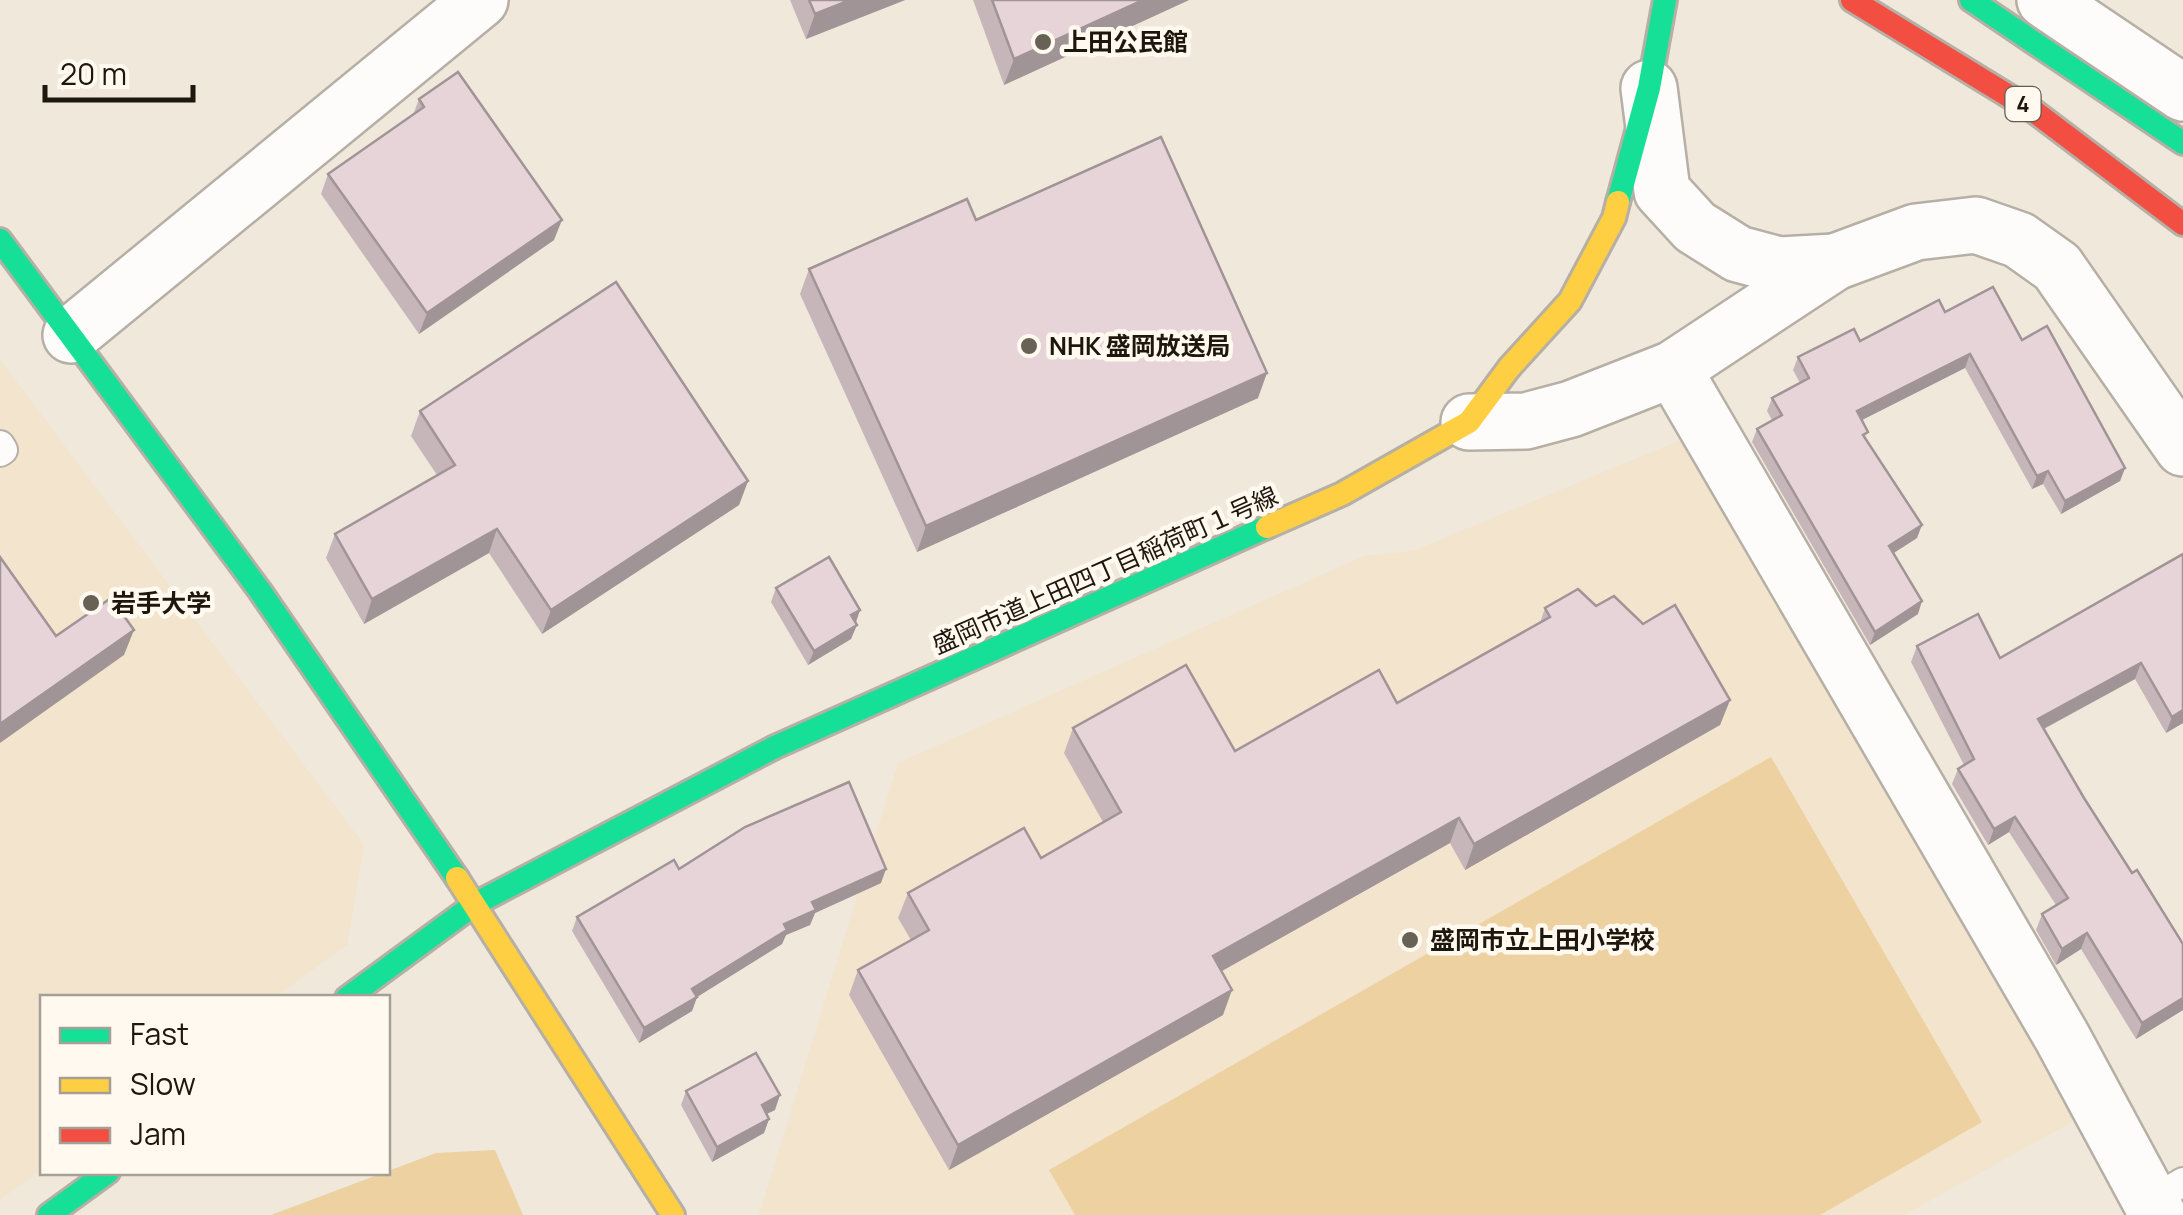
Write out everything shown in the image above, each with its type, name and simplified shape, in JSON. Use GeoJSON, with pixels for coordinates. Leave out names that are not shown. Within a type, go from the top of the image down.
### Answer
{"type":"FeatureCollection","features":[{"type":"Feature","properties":{"kind":"main road","name":"盛岡市道上田四丁目稲荷町１号線"},"geometry":{"type":"LineString","coordinates":[[351,995],[475,904],[775,747],[1342,494],[1469,422],[1508,368],[1570,301],[1614,218],[1649,88],[1665,0]]}},
{"type":"Feature","properties":{"kind":"main road","name":"4"},"geometry":{"type":"LineString","coordinates":[[1852,0],[2034,112],[2183,224]]}},
{"type":"Feature","properties":{"kind":"main road","name":"4"},"geometry":{"type":"LineString","coordinates":[[1971,0],[2183,143]]}},
{"type":"Feature","properties":{"kind":"main road"},"geometry":{"type":"LineString","coordinates":[[0,240],[260,591],[475,904],[673,1215]]}},
{"type":"Feature","properties":{"kind":"main road"},"geometry":{"type":"LineString","coordinates":[[49,1215],[104,1175]]}},
{"type":"Feature","properties":{"kind":"street"},"geometry":{"type":"LineString","coordinates":[[71,335],[480,0]]}},
{"type":"Feature","properties":{"kind":"street"},"geometry":{"type":"LineString","coordinates":[[2045,0],[2183,93]]}},
{"type":"Feature","properties":{"kind":"street"},"geometry":{"type":"LineString","coordinates":[[1649,88],[1662,191],[1694,227],[1738,254],[1779,265],[1835,262]]}},
{"type":"Feature","properties":{"kind":"street"},"geometry":{"type":"LineString","coordinates":[[1469,422],[1526,421],[1571,409],[1674,369],[1835,262],[1916,232],[1976,226],[2019,240],[2058,267],[2183,448]]}},
{"type":"Feature","properties":{"kind":"street"},"geometry":{"type":"LineString","coordinates":[[1674,369],[2062,1037],[2164,1200]]}},
{"type":"Feature","properties":{"kind":"shaded area","name":"岩手大学"},"geometry":{"type":"Polygon","coordinates":[[[0,360],[364,845],[347,945],[278,995],[40,995],[40,1170],[0,1200],[0,360]]]}},
{"type":"Feature","properties":{"kind":"shaded area","name":"盛岡市立上田小学校"},"geometry":{"type":"Polygon","coordinates":[[[1683,439],[2081,1117],[1904,1215],[759,1215],[898,763],[1364,556],[1413,551],[1683,439]]]}},
{"type":"Feature","properties":{"kind":"shaded area"},"geometry":{"type":"Polygon","coordinates":[[[1771,757],[1982,1122],[1820,1215],[1075,1215],[1049,1170],[1771,757]]]}},
{"type":"Feature","properties":{"kind":"shaded area"},"geometry":{"type":"Polygon","coordinates":[[[495,1150],[523,1215],[271,1215],[377,1175],[390,1175],[390,1170],[436,1153],[495,1150]]]}},
{"type":"Feature","properties":{"kind":"building"},"geometry":{"type":"Polygon","coordinates":[[[809,0],[850,0],[815,14],[809,0]]]}},
{"type":"Feature","properties":{"kind":"building"},"geometry":{"type":"Polygon","coordinates":[[[992,0],[1143,0],[1014,59],[992,0]]]}},
{"type":"Feature","properties":{"kind":"building"},"geometry":{"type":"Polygon","coordinates":[[[458,72],[562,220],[427,313],[328,174],[424,107],[419,99],[458,72]]]}},
{"type":"Feature","properties":{"kind":"building","name":"NHK 盛岡放送局"},"geometry":{"type":"Polygon","coordinates":[[[1161,137],[1267,373],[926,526],[809,269],[967,199],[976,220],[1161,137]]]}},
{"type":"Feature","properties":{"kind":"building"},"geometry":{"type":"Polygon","coordinates":[[[616,282],[748,481],[551,610],[497,529],[372,599],[335,534],[455,465],[420,411],[616,282]]]}},
{"type":"Feature","properties":{"kind":"building"},"geometry":{"type":"Polygon","coordinates":[[[1993,287],[2022,340],[2047,326],[2125,468],[2065,501],[2048,471],[2037,476],[1970,354],[1857,411],[1868,432],[1863,435],[1922,525],[1889,546],[1922,601],[1875,632],[1757,429],[1782,415],[1772,398],[1809,378],[1798,357],[1854,329],[1860,341],[1939,300],[1945,312],[1993,287]]]}},
{"type":"Feature","properties":{"kind":"building"},"geometry":{"type":"Polygon","coordinates":[[[2183,554],[2183,710],[2172,717],[2141,663],[2038,719],[2132,873],[2137,870],[2183,944],[2183,998],[2142,1023],[2087,933],[2062,949],[2042,914],[2068,898],[2015,817],[1994,829],[1958,769],[1974,759],[1917,646],[1978,614],[2000,658],[2183,554]]]}},
{"type":"Feature","properties":{"kind":"building"},"geometry":{"type":"Polygon","coordinates":[[[0,557],[56,636],[111,598],[134,630],[0,724],[0,557]]]}},
{"type":"Feature","properties":{"kind":"building"},"geometry":{"type":"Polygon","coordinates":[[[829,557],[860,610],[851,615],[857,625],[814,651],[776,588],[829,557]]]}},
{"type":"Feature","properties":{"kind":"building","name":"盛岡市立上田小学校"},"geometry":{"type":"Polygon","coordinates":[[[1578,589],[1596,606],[1614,596],[1643,624],[1675,605],[1730,700],[1474,844],[1459,818],[1213,956],[1232,990],[958,1145],[858,970],[929,930],[908,893],[1024,828],[1041,858],[1121,812],[1073,728],[1186,665],[1235,751],[1379,670],[1397,703],[1550,617],[1545,608],[1578,589]]]}},
{"type":"Feature","properties":{"kind":"building"},"geometry":{"type":"Polygon","coordinates":[[[849,782],[886,869],[812,902],[816,910],[784,924],[787,930],[692,989],[697,997],[644,1028],[577,917],[674,860],[679,869],[745,827],[849,782]]]}},
{"type":"Feature","properties":{"kind":"building"},"geometry":{"type":"Polygon","coordinates":[[[756,1053],[780,1095],[762,1105],[769,1119],[717,1147],[686,1091],[756,1053]]]}},
{"type":"Feature","properties":{"kind":"traffic: fast"},"geometry":{"type":"LineString","coordinates":[[1618,202],[1649,88],[1665,0]]}},
{"type":"Feature","properties":{"kind":"traffic: fast"},"geometry":{"type":"LineString","coordinates":[[1971,0],[2183,143]]}},
{"type":"Feature","properties":{"kind":"traffic: fast"},"geometry":{"type":"LineString","coordinates":[[0,240],[260,591],[457,878]]}},
{"type":"Feature","properties":{"kind":"traffic: fast"},"geometry":{"type":"LineString","coordinates":[[351,995],[475,904],[775,747],[1267,527]]}},
{"type":"Feature","properties":{"kind":"traffic: fast"},"geometry":{"type":"LineString","coordinates":[[49,1215],[104,1175]]}},
{"type":"Feature","properties":{"kind":"traffic: slow"},"geometry":{"type":"LineString","coordinates":[[1267,527],[1342,494],[1469,422],[1509,368],[1570,301],[1614,218],[1618,202]]}},
{"type":"Feature","properties":{"kind":"traffic: slow"},"geometry":{"type":"LineString","coordinates":[[457,878],[673,1215]]}},
{"type":"Feature","properties":{"kind":"traffic: jam"},"geometry":{"type":"LineString","coordinates":[[1852,0],[2035,112],[2183,224]]}},
{"type":"Feature","properties":{"kind":"place","name":"上田公民館"},"geometry":{"type":"Point","coordinates":[1043,42]}},
{"type":"Feature","properties":{"kind":"place","name":"NHK 盛岡放送局"},"geometry":{"type":"Point","coordinates":[1029,346]}},
{"type":"Feature","properties":{"kind":"place","name":"岩手大学"},"geometry":{"type":"Point","coordinates":[91,603]}},
{"type":"Feature","properties":{"kind":"place","name":"盛岡市立上田小学校"},"geometry":{"type":"Point","coordinates":[1410,940]}}]}
